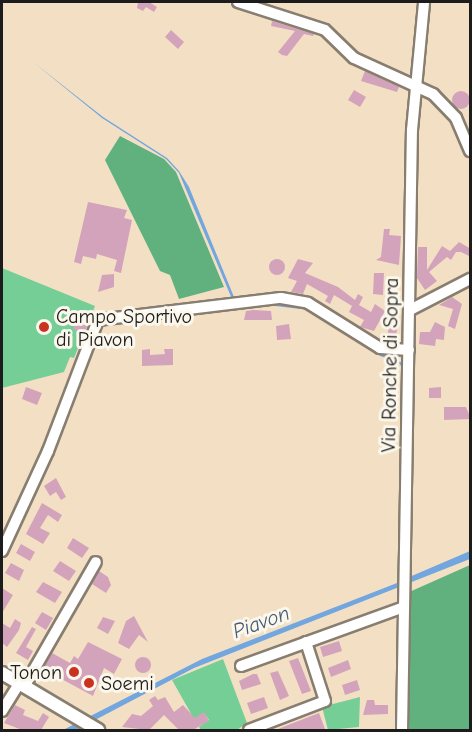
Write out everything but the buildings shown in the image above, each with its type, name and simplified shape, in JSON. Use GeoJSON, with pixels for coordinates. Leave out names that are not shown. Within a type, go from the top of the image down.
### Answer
{"type":"FeatureCollection","features":[{"type":"Feature","properties":{"kind":"main road"},"geometry":{"type":"LineString","coordinates":[[2,674],[94,729]]}},
{"type":"Feature","properties":{"kind":"street"},"geometry":{"type":"LineString","coordinates":[[238,2],[326,30],[354,58],[433,94],[454,116],[471,152]]}},
{"type":"Feature","properties":{"kind":"street","name":"Via Ronche di Sopra"},"geometry":{"type":"LineString","coordinates":[[402,730],[412,130],[424,2]]}},
{"type":"Feature","properties":{"kind":"street"},"geometry":{"type":"LineString","coordinates":[[410,310],[471,279]]}},
{"type":"Feature","properties":{"kind":"street"},"geometry":{"type":"LineString","coordinates":[[2,551],[48,451],[98,320],[280,298],[308,303],[380,348],[409,350]]}},
{"type":"Feature","properties":{"kind":"street"},"geometry":{"type":"LineString","coordinates":[[2,711],[21,685],[96,562]]}},
{"type":"Feature","properties":{"kind":"street"},"geometry":{"type":"LineString","coordinates":[[241,666],[404,607]]}},
{"type":"Feature","properties":{"kind":"street"},"geometry":{"type":"LineString","coordinates":[[249,730],[325,701],[306,642]]}},
{"type":"Feature","properties":{"kind":"green space"},"geometry":{"type":"Polygon","coordinates":[[[120,136],[164,159],[176,172],[224,287],[179,299],[170,275],[160,271],[105,160],[120,136]]]}},
{"type":"Feature","properties":{"kind":"green space","name":"Campo Sportivo di Piavon"},"geometry":{"type":"Polygon","coordinates":[[[2,268],[95,306],[74,358],[70,357],[64,372],[2,388],[2,268]]]}},
{"type":"Feature","properties":{"kind":"green space"},"geometry":{"type":"Polygon","coordinates":[[[470,565],[470,730],[402,730],[407,593],[470,565]]]}},
{"type":"Feature","properties":{"kind":"green space"},"geometry":{"type":"Polygon","coordinates":[[[223,659],[247,723],[237,730],[201,730],[199,727],[209,720],[204,713],[194,719],[172,680],[223,659]]]}},
{"type":"Feature","properties":{"kind":"green space"},"geometry":{"type":"Polygon","coordinates":[[[360,697],[359,727],[328,730],[321,703],[326,698],[333,704],[360,697]]]}},
{"type":"Feature","properties":{"kind":"water"},"geometry":{"type":"Polygon","coordinates":[[[33,62],[103,117],[167,158],[179,171],[189,187],[234,297],[267,293],[277,304],[310,307],[378,352],[403,363],[406,374],[400,581],[470,551],[470,559],[194,668],[76,730],[63,730],[202,659],[397,583],[404,370],[398,362],[380,356],[309,310],[275,306],[266,296],[232,299],[179,173],[166,159],[102,118],[33,62]]]}},
{"type":"Feature","properties":{"kind":"place","name":"Campo Sportivo di Piavon"},"geometry":{"type":"Point","coordinates":[44,327]}},
{"type":"Feature","properties":{"kind":"place","name":"Tonon"},"geometry":{"type":"Point","coordinates":[74,672]}},
{"type":"Feature","properties":{"kind":"place","name":"Soemi"},"geometry":{"type":"Point","coordinates":[89,683]}},
{"type":"Feature","properties":{"kind":"water label","name":"Piavon"},"geometry":{"type":"Point","coordinates":[261,622]}}]}
